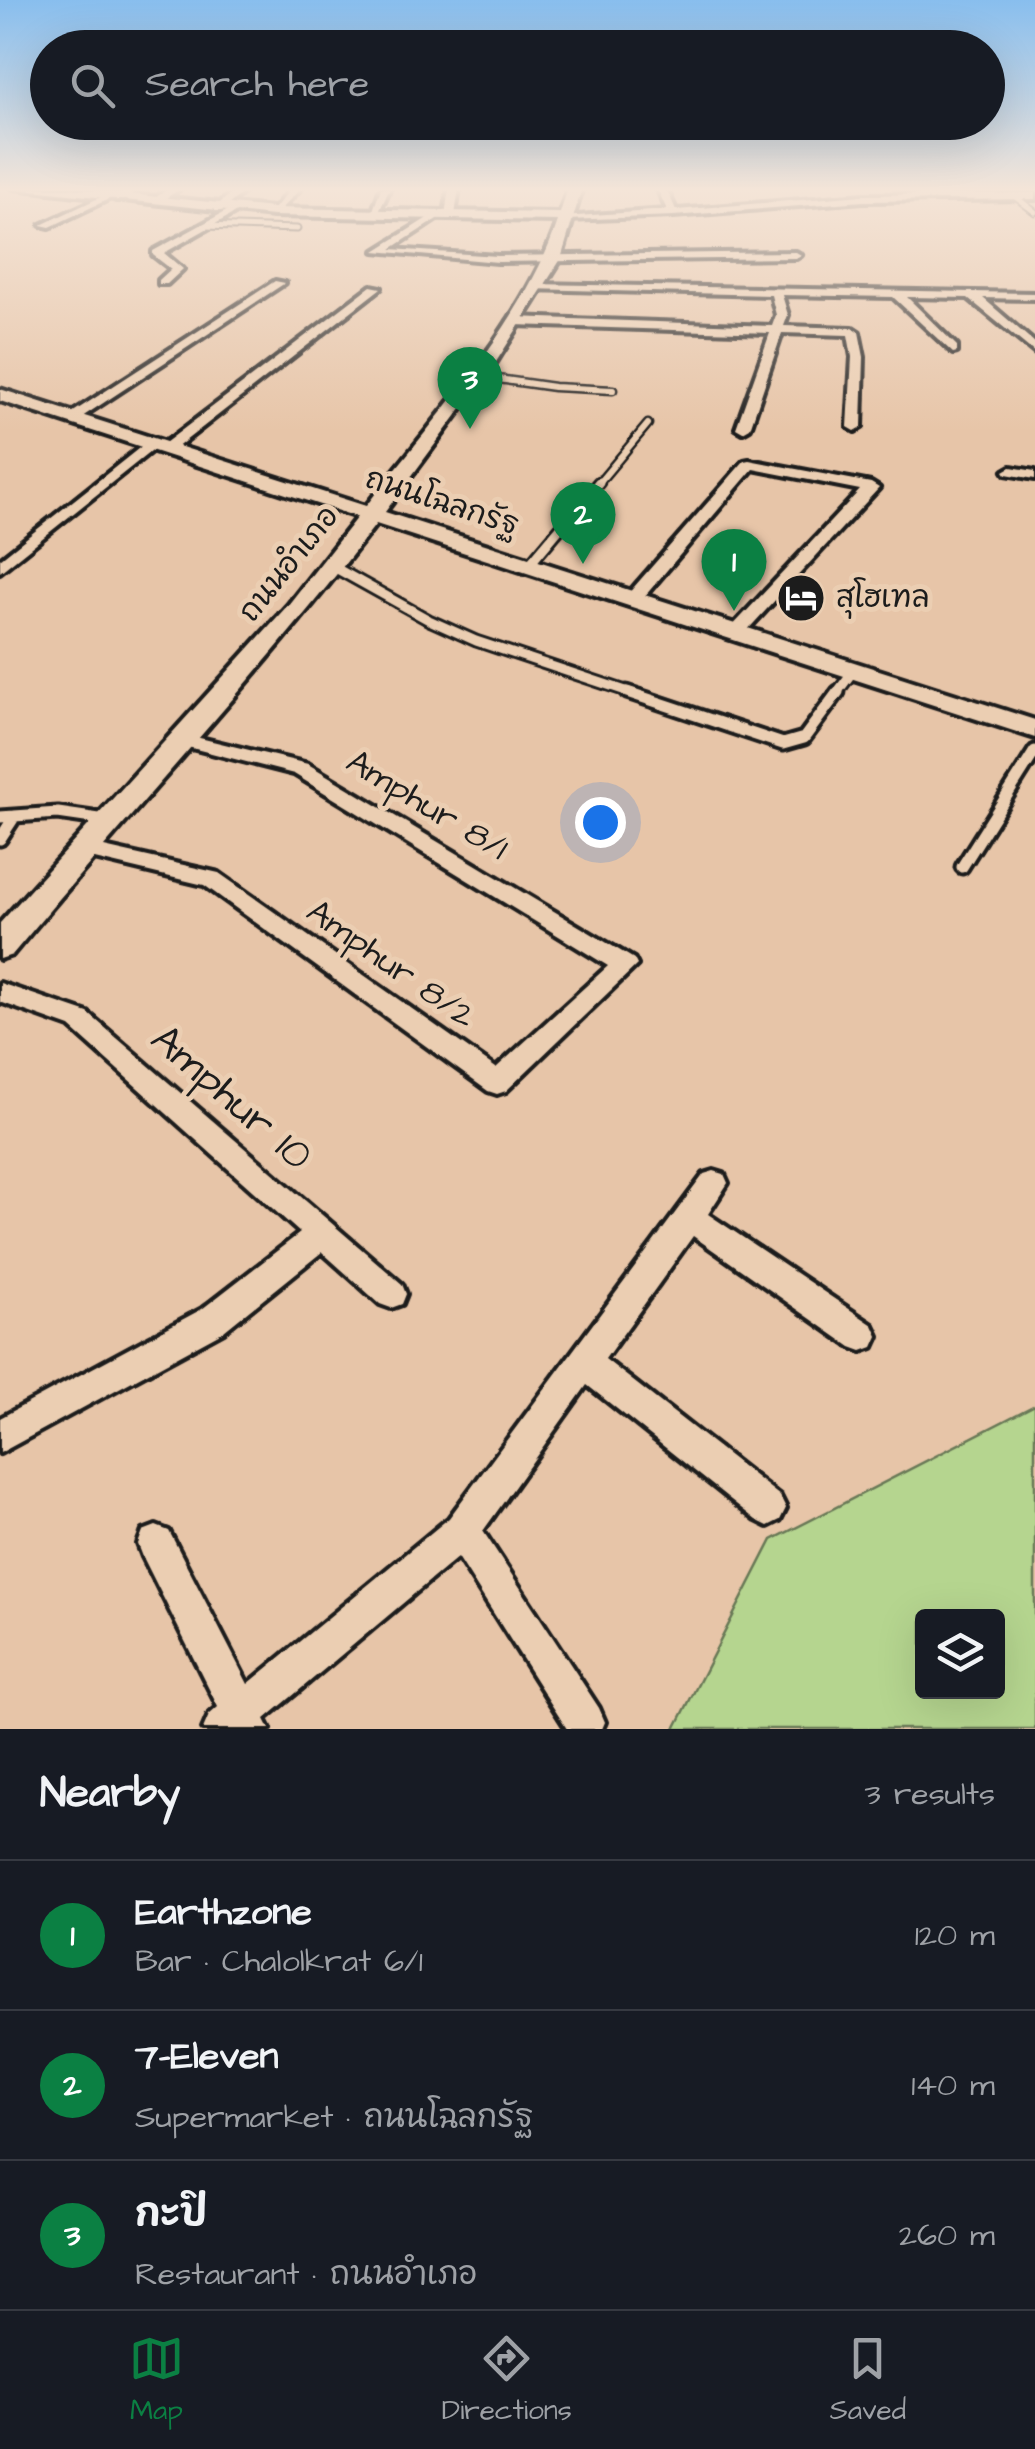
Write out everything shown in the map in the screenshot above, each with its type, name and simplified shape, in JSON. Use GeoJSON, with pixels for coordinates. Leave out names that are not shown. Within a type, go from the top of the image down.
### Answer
{"type":"FeatureCollection","features":[{"type":"Feature","properties":{"kind":"street"},"geometry":{"type":"LineString","coordinates":[[164,282],[178,269]]}},
{"type":"Feature","properties":{"kind":"street","name":"ถนนอำเภอ"},"geometry":{"type":"LineString","coordinates":[[0,946],[106,820],[298,610],[477,376],[546,269]]}},
{"type":"Feature","properties":{"kind":"street"},"geometry":{"type":"LineString","coordinates":[[71,418],[279,283]]}},
{"type":"Feature","properties":{"kind":"street"},"geometry":{"type":"LineString","coordinates":[[534,287],[1035,296]]}},
{"type":"Feature","properties":{"kind":"street"},"geometry":{"type":"LineString","coordinates":[[0,566],[375,288]]}},
{"type":"Feature","properties":{"kind":"street"},"geometry":{"type":"LineString","coordinates":[[743,428],[783,312],[776,292]]}},
{"type":"Feature","properties":{"kind":"street"},"geometry":{"type":"LineString","coordinates":[[968,292],[1035,350]]}},
{"type":"Feature","properties":{"kind":"street"},"geometry":{"type":"LineString","coordinates":[[898,294],[953,348]]}},
{"type":"Feature","properties":{"kind":"street"},"geometry":{"type":"LineString","coordinates":[[514,321],[853,332],[858,357],[854,428]]}},
{"type":"Feature","properties":{"kind":"street","name":"ถนนโฉลกรัฐ"},"geometry":{"type":"LineString","coordinates":[[0,396],[1035,729]]}},
{"type":"Feature","properties":{"kind":"street"},"geometry":{"type":"LineString","coordinates":[[633,598],[749,464],[870,488],[736,632]]}},
{"type":"Feature","properties":{"kind":"street"},"geometry":{"type":"LineString","coordinates":[[1011,472],[1035,476]]}},
{"type":"Feature","properties":{"kind":"street","name":"Amphur 8/1"},"geometry":{"type":"LineString","coordinates":[[180,739],[301,770],[624,965]]}},
{"type":"Feature","properties":{"kind":"street","name":"Amphur 8/2"},"geometry":{"type":"LineString","coordinates":[[82,849],[212,879],[497,1083],[624,965]]}},
{"type":"Feature","properties":{"kind":"street","name":"Amphur 10"},"geometry":{"type":"LineString","coordinates":[[0,992],[79,1020],[391,1294]]}},
{"type":"Feature","properties":{"kind":"street"},"geometry":{"type":"LineString","coordinates":[[156,1544],[238,1724],[462,1532],[714,1182]]}},
{"type":"Feature","properties":{"kind":"street"},"geometry":{"type":"LineString","coordinates":[[689,1217],[862,1336]]}},
{"type":"Feature","properties":{"kind":"street"},"geometry":{"type":"LineString","coordinates":[[0,1436],[213,1320],[324,1232]]}},
{"type":"Feature","properties":{"kind":"street"},"geometry":{"type":"LineString","coordinates":[[584,1363],[768,1508]]}},
{"type":"Feature","properties":{"kind":"street"},"geometry":{"type":"LineString","coordinates":[[462,1532],[585,1722]]}},
{"type":"Feature","properties":{"kind":"lane"},"geometry":{"type":"LineString","coordinates":[[573,388],[583,372]]}},
{"type":"Feature","properties":{"kind":"lane"},"geometry":{"type":"LineString","coordinates":[[477,376],[613,390]]}},
{"type":"Feature","properties":{"kind":"lane"},"geometry":{"type":"LineString","coordinates":[[529,564],[612,471],[648,424]]}},
{"type":"Feature","properties":{"kind":"lane"},"geometry":{"type":"LineString","coordinates":[[332,566],[429,620],[476,641],[783,744],[804,738],[854,670]]}},
{"type":"Feature","properties":{"kind":"lane"},"geometry":{"type":"LineString","coordinates":[[962,867],[1035,751]]}},
{"type":"Feature","properties":{"kind":"lane"},"geometry":{"type":"LineString","coordinates":[[0,817],[58,813],[106,820]]}},
{"type":"Feature","properties":{"kind":"lane"},"geometry":{"type":"LineString","coordinates":[[0,839],[15,816]]}},
{"type":"Feature","properties":{"kind":"green space"},"geometry":{"type":"Polygon","coordinates":[[[1035,1405],[1035,1729],[675,1729],[772,1540],[1035,1405]]]}},
{"type":"Feature","properties":{"kind":"place","name":"กะปิ"},"geometry":{"type":"Point","coordinates":[470,429]}},
{"type":"Feature","properties":{"kind":"place","name":"7-Eleven"},"geometry":{"type":"Point","coordinates":[583,564]}},
{"type":"Feature","properties":{"kind":"place","name":"สุโฮเทล"},"geometry":{"type":"Point","coordinates":[801,598]}},
{"type":"Feature","properties":{"kind":"place","name":"Earthzone"},"geometry":{"type":"Point","coordinates":[734,611]}}]}
